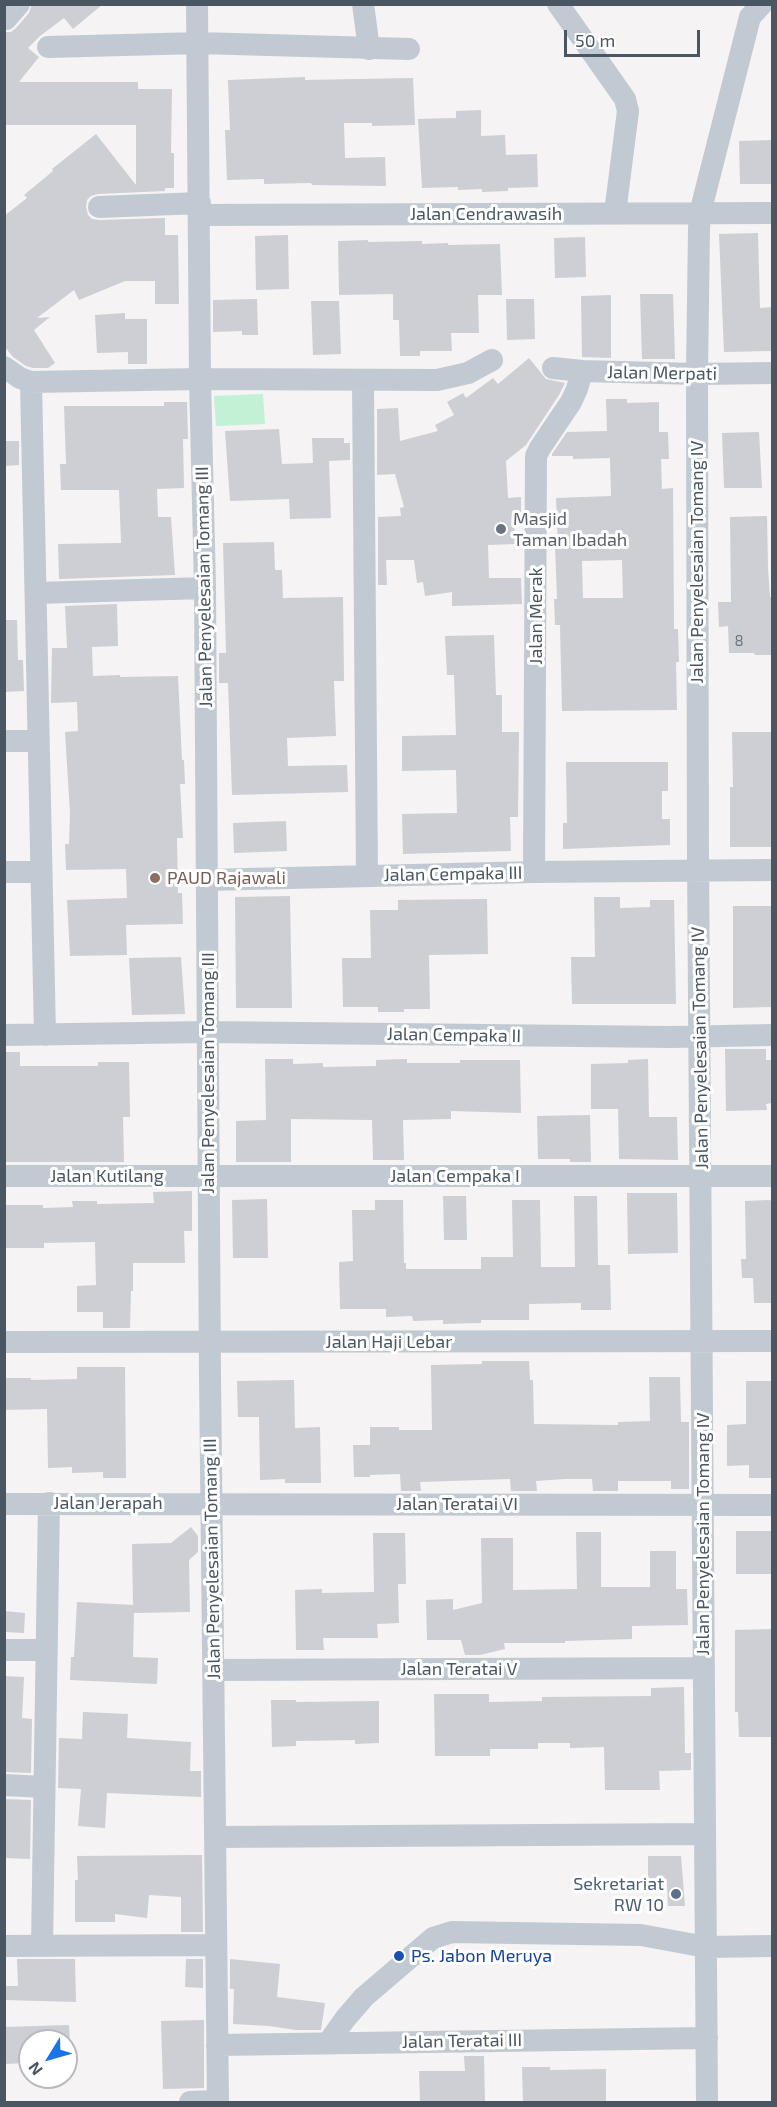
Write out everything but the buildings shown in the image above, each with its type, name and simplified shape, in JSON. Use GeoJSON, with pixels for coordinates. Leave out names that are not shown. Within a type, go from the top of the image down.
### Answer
{"type":"FeatureCollection","features":[{"type":"Feature","properties":{"kind":"street","name":"Jalan Penyelesaian Tomang III"},"geometry":{"type":"LineString","coordinates":[[197,4],[200,379],[205,588],[211,1503],[218,2102]]}},
{"type":"Feature","properties":{"kind":"street"},"geometry":{"type":"LineString","coordinates":[[363,4],[369,49]]}},
{"type":"Feature","properties":{"kind":"street"},"geometry":{"type":"LineString","coordinates":[[558,4],[625,99],[628,111],[615,213]]}},
{"type":"Feature","properties":{"kind":"street","name":"Jalan Penyelesaian Tomang IV"},"geometry":{"type":"LineString","coordinates":[[707,2103],[697,374],[700,213],[752,9]]}},
{"type":"Feature","properties":{"kind":"street"},"geometry":{"type":"LineString","coordinates":[[48,47],[199,44],[409,49]]}},
{"type":"Feature","properties":{"kind":"street","name":"Jalan Cendrawasih"},"geometry":{"type":"LineString","coordinates":[[99,207],[772,213]]}},
{"type":"Feature","properties":{"kind":"street"},"geometry":{"type":"LineString","coordinates":[[4,367],[20,378],[31,382],[200,379],[437,380],[468,373],[492,360]]}},
{"type":"Feature","properties":{"kind":"street","name":"Jalan Merpati"},"geometry":{"type":"LineString","coordinates":[[552,368],[697,374],[772,373]]}},
{"type":"Feature","properties":{"kind":"street","name":"Jalan Merak"},"geometry":{"type":"LineString","coordinates":[[534,873],[537,456],[571,402],[582,371]]}},
{"type":"Feature","properties":{"kind":"street"},"geometry":{"type":"LineString","coordinates":[[363,381],[367,876]]}},
{"type":"Feature","properties":{"kind":"street"},"geometry":{"type":"LineString","coordinates":[[31,382],[45,1035]]}},
{"type":"Feature","properties":{"kind":"street"},"geometry":{"type":"LineString","coordinates":[[36,592],[205,588]]}},
{"type":"Feature","properties":{"kind":"street"},"geometry":{"type":"LineString","coordinates":[[4,741],[38,741]]}},
{"type":"Feature","properties":{"kind":"street","name":"Jalan Cempaka III"},"geometry":{"type":"LineString","coordinates":[[207,880],[772,870]]}},
{"type":"Feature","properties":{"kind":"street"},"geometry":{"type":"LineString","coordinates":[[4,872],[41,872]]}},
{"type":"Feature","properties":{"kind":"street"},"geometry":{"type":"LineString","coordinates":[[4,1035],[208,1032]]}},
{"type":"Feature","properties":{"kind":"street","name":"Jalan Cempaka II"},"geometry":{"type":"LineString","coordinates":[[208,1032],[701,1037],[772,1035]]}},
{"type":"Feature","properties":{"kind":"street","name":"Jalan Kutilang"},"geometry":{"type":"LineString","coordinates":[[4,1176],[209,1176]]}},
{"type":"Feature","properties":{"kind":"street","name":"Jalan Cempaka I"},"geometry":{"type":"LineString","coordinates":[[209,1176],[772,1176]]}},
{"type":"Feature","properties":{"kind":"street","name":"Jalan Haji Lebar"},"geometry":{"type":"LineString","coordinates":[[4,1342],[702,1343],[772,1341]]}},
{"type":"Feature","properties":{"kind":"street"},"geometry":{"type":"LineString","coordinates":[[42,1945],[49,1503]]}},
{"type":"Feature","properties":{"kind":"street","name":"Jalan Jerapah"},"geometry":{"type":"LineString","coordinates":[[4,1504],[211,1503]]}},
{"type":"Feature","properties":{"kind":"street","name":"Jalan Teratai VI"},"geometry":{"type":"LineString","coordinates":[[211,1503],[772,1505]]}},
{"type":"Feature","properties":{"kind":"street"},"geometry":{"type":"LineString","coordinates":[[4,1650],[46,1650]]}},
{"type":"Feature","properties":{"kind":"street","name":"Jalan Teratai V"},"geometry":{"type":"LineString","coordinates":[[213,1670],[704,1668]]}},
{"type":"Feature","properties":{"kind":"street"},"geometry":{"type":"LineString","coordinates":[[4,1785],[44,1787]]}},
{"type":"Feature","properties":{"kind":"street"},"geometry":{"type":"LineString","coordinates":[[215,1837],[705,1834]]}},
{"type":"Feature","properties":{"kind":"street"},"geometry":{"type":"LineString","coordinates":[[328,2043],[364,1997],[433,1938],[452,1932],[641,1935],[706,1947],[772,1946]]}},
{"type":"Feature","properties":{"kind":"street"},"geometry":{"type":"LineString","coordinates":[[4,1946],[216,1945]]}},
{"type":"Feature","properties":{"kind":"street","name":"Jalan Teratai III"},"geometry":{"type":"LineString","coordinates":[[217,2045],[707,2038]]}},
{"type":"Feature","properties":{"kind":"street"},"geometry":{"type":"LineString","coordinates":[[190,2103],[218,2102]]}},
{"type":"Feature","properties":{"kind":"green space"},"geometry":{"type":"Polygon","coordinates":[[[263,394],[265,424],[216,426],[214,396],[263,394]]]}},
{"type":"Feature","properties":{"kind":"place","name":"Masjid Taman Ibadah"},"geometry":{"type":"Point","coordinates":[501,529]}},
{"type":"Feature","properties":{"kind":"place","name":"PAUD Rajawali"},"geometry":{"type":"Point","coordinates":[155,878]}},
{"type":"Feature","properties":{"kind":"place","name":"Sekretariat RW 10"},"geometry":{"type":"Point","coordinates":[676,1894]}},
{"type":"Feature","properties":{"kind":"place","name":"Ps. Jabon Meruya"},"geometry":{"type":"Point","coordinates":[399,1956]}}]}
